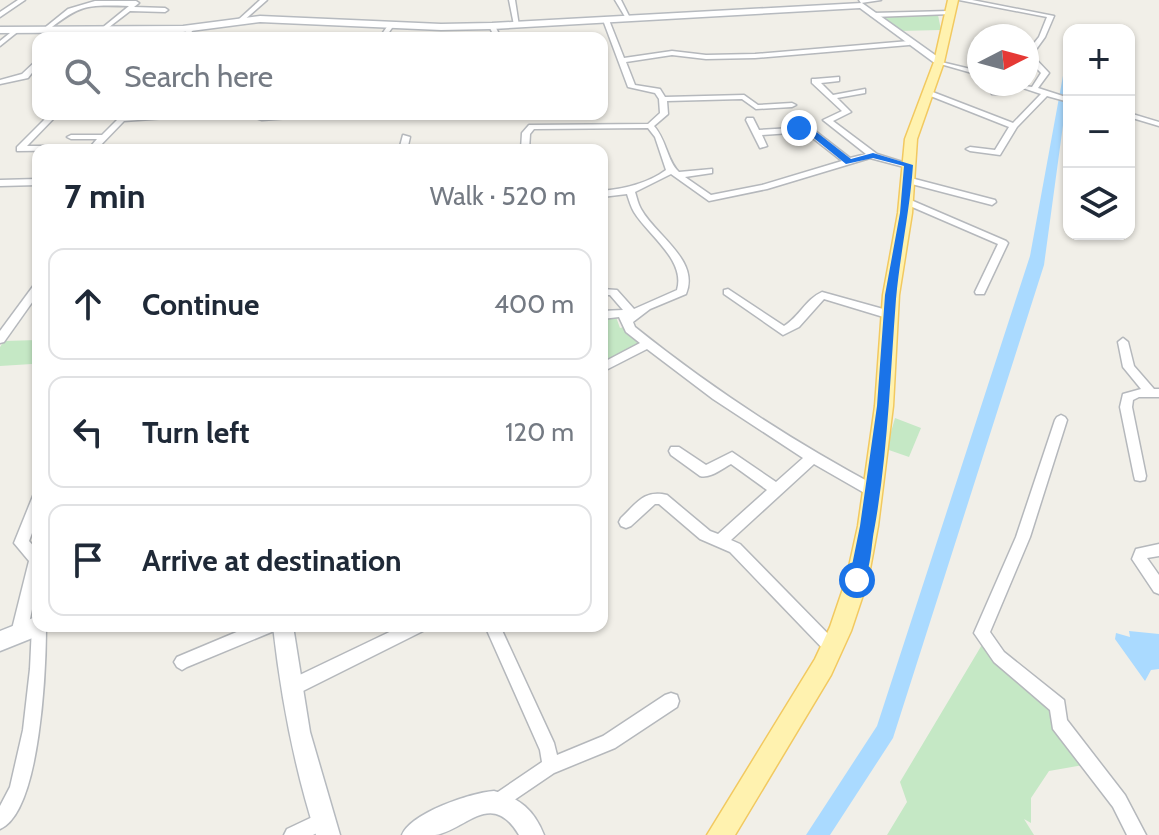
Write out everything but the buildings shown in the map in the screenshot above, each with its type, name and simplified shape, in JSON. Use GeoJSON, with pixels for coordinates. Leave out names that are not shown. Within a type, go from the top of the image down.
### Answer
{"type":"FeatureCollection","features":[{"type":"Feature","properties":{"kind":"main road"},"geometry":{"type":"LineString","coordinates":[[720,835],[791,723],[832,648],[857,580],[884,406],[894,268],[906,201],[911,139],[939,62],[955,4]]}},
{"type":"Feature","properties":{"kind":"street"},"geometry":{"type":"LineString","coordinates":[[0,15],[22,0]]}},
{"type":"Feature","properties":{"kind":"street"},"geometry":{"type":"LineString","coordinates":[[240,21],[264,0]]}},
{"type":"Feature","properties":{"kind":"street"},"geometry":{"type":"LineString","coordinates":[[512,0],[517,25]]}},
{"type":"Feature","properties":{"kind":"street"},"geometry":{"type":"LineString","coordinates":[[618,0],[629,19]]}},
{"type":"Feature","properties":{"kind":"street"},"geometry":{"type":"LineString","coordinates":[[0,30],[192,27],[287,19],[391,25],[492,26],[878,0]]}},
{"type":"Feature","properties":{"kind":"street"},"geometry":{"type":"LineString","coordinates":[[861,2],[909,43],[939,62],[967,70]]}},
{"type":"Feature","properties":{"kind":"street"},"geometry":{"type":"LineString","coordinates":[[45,30],[70,10],[95,3],[134,4],[165,10]]}},
{"type":"Feature","properties":{"kind":"street"},"geometry":{"type":"LineString","coordinates":[[104,29],[134,4]]}},
{"type":"Feature","properties":{"kind":"street"},"geometry":{"type":"LineString","coordinates":[[873,15],[955,4],[1051,16]]}},
{"type":"Feature","properties":{"kind":"street"},"geometry":{"type":"LineString","coordinates":[[1039,41],[1051,16],[1052,10],[1046,6]]}},
{"type":"Feature","properties":{"kind":"street"},"geometry":{"type":"LineString","coordinates":[[525,144],[526,133],[532,127],[650,126],[664,114],[663,99],[657,91],[632,87],[606,20]]}},
{"type":"Feature","properties":{"kind":"street"},"geometry":{"type":"LineString","coordinates":[[386,32],[391,25]]}},
{"type":"Feature","properties":{"kind":"street"},"geometry":{"type":"LineString","coordinates":[[492,26],[495,32]]}},
{"type":"Feature","properties":{"kind":"street"},"geometry":{"type":"LineString","coordinates":[[188,32],[192,27]]}},
{"type":"Feature","properties":{"kind":"street"},"geometry":{"type":"LineString","coordinates":[[0,44],[17,30]]}},
{"type":"Feature","properties":{"kind":"street"},"geometry":{"type":"LineString","coordinates":[[623,60],[672,53],[732,57],[909,43]]}},
{"type":"Feature","properties":{"kind":"street"},"geometry":{"type":"LineString","coordinates":[[0,82],[25,76],[32,68]]}},
{"type":"Feature","properties":{"kind":"street"},"geometry":{"type":"LineString","coordinates":[[836,79],[815,81],[847,112],[828,121],[873,155],[908,172],[992,202]]}},
{"type":"Feature","properties":{"kind":"street"},"geometry":{"type":"LineString","coordinates":[[832,97],[862,91]]}},
{"type":"Feature","properties":{"kind":"street"},"geometry":{"type":"LineString","coordinates":[[1039,92],[1063,98]]}},
{"type":"Feature","properties":{"kind":"street"},"geometry":{"type":"LineString","coordinates":[[927,93],[1014,126]]}},
{"type":"Feature","properties":{"kind":"street"},"geometry":{"type":"LineString","coordinates":[[970,149],[997,153],[1014,126],[1050,95]]}},
{"type":"Feature","properties":{"kind":"street"},"geometry":{"type":"LineString","coordinates":[[663,99],[744,97],[756,107],[792,105]]}},
{"type":"Feature","properties":{"kind":"street"},"geometry":{"type":"LineString","coordinates":[[1135,117],[1159,124]]}},
{"type":"Feature","properties":{"kind":"street"},"geometry":{"type":"LineString","coordinates":[[32,149],[20,149],[48,120]]}},
{"type":"Feature","properties":{"kind":"street"},"geometry":{"type":"LineString","coordinates":[[97,144],[121,120]]}},
{"type":"Feature","properties":{"kind":"street"},"geometry":{"type":"LineString","coordinates":[[750,120],[763,146]]}},
{"type":"Feature","properties":{"kind":"street"},"geometry":{"type":"LineString","coordinates":[[650,126],[659,137],[674,172],[709,198],[764,187],[873,155]]}},
{"type":"Feature","properties":{"kind":"street"},"geometry":{"type":"LineString","coordinates":[[757,133],[807,129],[849,162]]}},
{"type":"Feature","properties":{"kind":"street"},"geometry":{"type":"LineString","coordinates":[[71,137],[105,137]]}},
{"type":"Feature","properties":{"kind":"street"},"geometry":{"type":"LineString","coordinates":[[404,144],[406,137]]}},
{"type":"Feature","properties":{"kind":"street"},"geometry":{"type":"LineString","coordinates":[[608,193],[630,191],[636,185],[674,172],[709,171]]}},
{"type":"Feature","properties":{"kind":"street"},"geometry":{"type":"LineString","coordinates":[[0,183],[32,182]]}},
{"type":"Feature","properties":{"kind":"street"},"geometry":{"type":"LineString","coordinates":[[630,191],[636,209],[675,259],[685,279],[682,292],[671,299],[648,305],[630,317]]}},
{"type":"Feature","properties":{"kind":"street"},"geometry":{"type":"LineString","coordinates":[[906,201],[1003,243],[980,292]]}},
{"type":"Feature","properties":{"kind":"street"},"geometry":{"type":"LineString","coordinates":[[608,292],[613,292],[630,317],[630,329],[721,399],[812,458],[873,491]]}},
{"type":"Feature","properties":{"kind":"street"},"geometry":{"type":"LineString","coordinates":[[728,292],[783,331],[801,320],[814,300],[822,295],[890,315]]}},
{"type":"Feature","properties":{"kind":"street"},"geometry":{"type":"LineString","coordinates":[[0,339],[32,295]]}},
{"type":"Feature","properties":{"kind":"street"},"geometry":{"type":"LineString","coordinates":[[608,314],[622,313],[630,317]]}},
{"type":"Feature","properties":{"kind":"street"},"geometry":{"type":"LineString","coordinates":[[1123,342],[1129,367],[1155,393]]}},
{"type":"Feature","properties":{"kind":"street"},"geometry":{"type":"LineString","coordinates":[[608,365],[648,343]]}},
{"type":"Feature","properties":{"kind":"street"},"geometry":{"type":"LineString","coordinates":[[1140,476],[1126,401],[1130,395],[1155,393]]}},
{"type":"Feature","properties":{"kind":"street"},"geometry":{"type":"LineString","coordinates":[[1061,420],[1023,537],[982,633],[999,657],[1058,706],[1059,723],[1119,801],[1137,835]]}},
{"type":"Feature","properties":{"kind":"street"},"geometry":{"type":"LineString","coordinates":[[675,451],[705,472],[732,457],[777,490]]}},
{"type":"Feature","properties":{"kind":"street"},"geometry":{"type":"LineString","coordinates":[[721,540],[812,458]]}},
{"type":"Feature","properties":{"kind":"street"},"geometry":{"type":"LineString","coordinates":[[626,522],[658,497],[705,535],[735,548],[832,648]]}},
{"type":"Feature","properties":{"kind":"street"},"geometry":{"type":"LineString","coordinates":[[32,515],[21,543],[32,555]]}},
{"type":"Feature","properties":{"kind":"street"},"geometry":{"type":"LineString","coordinates":[[1159,550],[1141,553],[1139,559],[1159,587]]}},
{"type":"Feature","properties":{"kind":"street"},"geometry":{"type":"LineString","coordinates":[[0,820],[13,807],[40,665],[24,632],[32,583]]}},
{"type":"Feature","properties":{"kind":"street"},"geometry":{"type":"LineString","coordinates":[[182,662],[254,632]]}},
{"type":"Feature","properties":{"kind":"street"},"geometry":{"type":"LineString","coordinates":[[284,632],[305,759],[326,828],[293,835]]}},
{"type":"Feature","properties":{"kind":"street"},"geometry":{"type":"LineString","coordinates":[[291,688],[406,632]]}},
{"type":"Feature","properties":{"kind":"street"},"geometry":{"type":"LineString","coordinates":[[495,632],[548,749],[550,766]]}},
{"type":"Feature","properties":{"kind":"street"},"geometry":{"type":"LineString","coordinates":[[414,835],[466,808],[498,802],[550,766],[609,742],[671,701]]}},
{"type":"Feature","properties":{"kind":"street"},"geometry":{"type":"LineString","coordinates":[[498,802],[511,806],[524,818],[532,835]]}},
{"type":"Feature","properties":{"kind":"green space"},"geometry":{"type":"Polygon","coordinates":[[[938,15],[941,30],[898,31],[880,17],[938,15]]]}},
{"type":"Feature","properties":{"kind":"green space"},"geometry":{"type":"Polygon","coordinates":[[[616,317],[620,328],[628,326],[647,345],[608,367],[608,318],[616,317]]]}},
{"type":"Feature","properties":{"kind":"green space"},"geometry":{"type":"Polygon","coordinates":[[[32,340],[32,364],[0,366],[0,347],[4,341],[32,340]]]}},
{"type":"Feature","properties":{"kind":"green space"},"geometry":{"type":"Polygon","coordinates":[[[895,418],[921,428],[909,457],[886,449],[884,430],[891,432],[895,418]]]}},
{"type":"Feature","properties":{"kind":"green space"},"geometry":{"type":"Polygon","coordinates":[[[986,638],[1058,706],[1089,764],[1049,771],[1031,798],[1031,823],[1024,819],[1034,835],[887,835],[907,802],[900,782],[986,638]]]}},
{"type":"Feature","properties":{"kind":"water"},"geometry":{"type":"Polygon","coordinates":[[[1063,76],[1063,125],[1044,265],[893,738],[830,835],[806,835],[877,726],[1030,256],[1063,76]]]}},
{"type":"Feature","properties":{"kind":"water"},"geometry":{"type":"Polygon","coordinates":[[[1129,631],[1159,634],[1159,669],[1151,670],[1145,681],[1115,639],[1116,633],[1130,637],[1129,631]]]}},
{"type":"Feature","properties":{"kind":"route"},"geometry":{"type":"LineString","coordinates":[[799,128],[807,129],[849,162],[873,155],[908,165],[905,213],[891,295],[884,406],[868,526],[857,580]]}}]}
